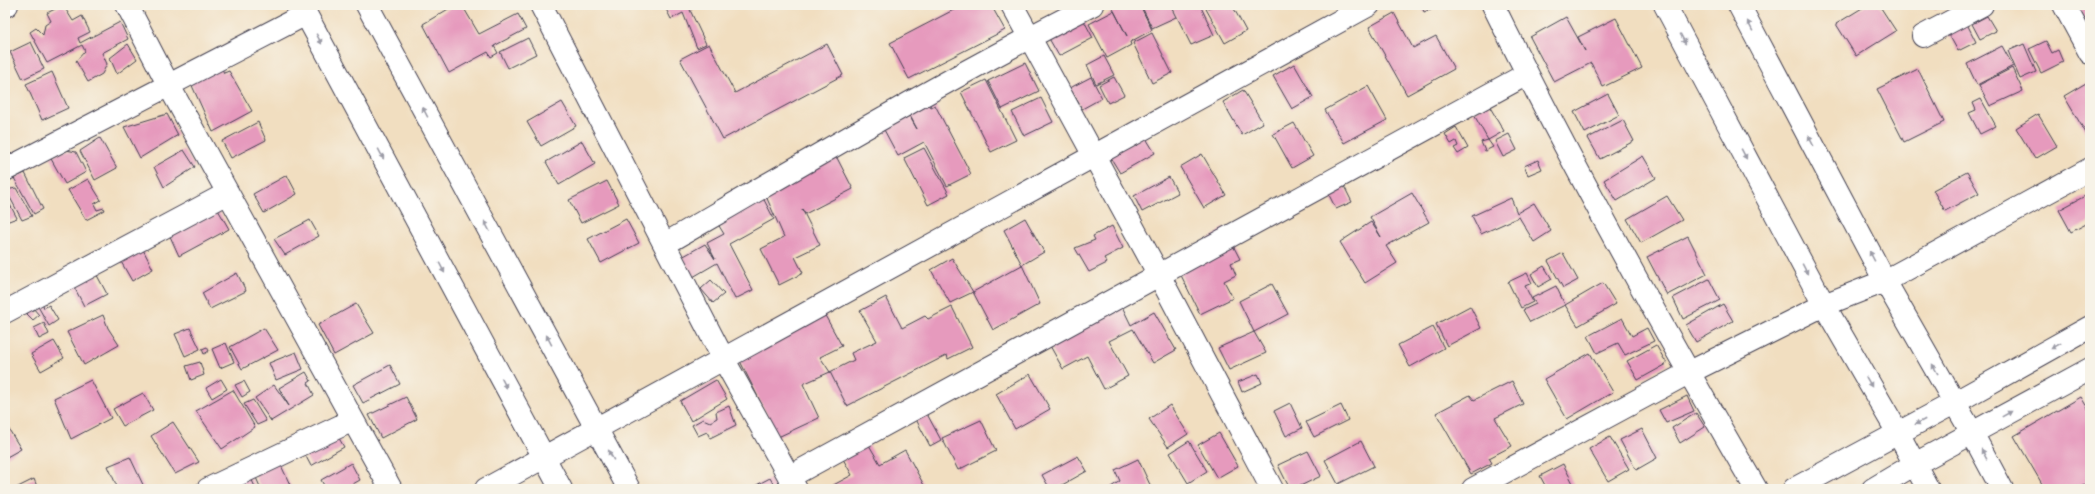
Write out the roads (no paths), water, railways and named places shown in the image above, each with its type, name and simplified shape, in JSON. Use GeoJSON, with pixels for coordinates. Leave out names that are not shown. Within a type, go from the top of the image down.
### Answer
{"type":"FeatureCollection","features":[{"type":"Feature","properties":{"kind":"street"},"geometry":{"type":"LineString","coordinates":[[127,5],[169,86],[391,489]]}},
{"type":"Feature","properties":{"kind":"street"},"geometry":{"type":"LineString","coordinates":[[367,5],[629,489]]}},
{"type":"Feature","properties":{"kind":"street"},"geometry":{"type":"LineString","coordinates":[[541,5],[724,360],[792,483],[1159,275],[1527,74]]}},
{"type":"Feature","properties":{"kind":"street"},"geometry":{"type":"LineString","coordinates":[[1012,5],[1094,154],[1272,489]]}},
{"type":"Feature","properties":{"kind":"street"},"geometry":{"type":"LineString","coordinates":[[665,244],[880,118],[1029,37],[1092,5]]}},
{"type":"Feature","properties":{"kind":"street"},"geometry":{"type":"LineString","coordinates":[[486,489],[724,360],[1094,154],[1369,5]]}},
{"type":"Feature","properties":{"kind":"street"},"geometry":{"type":"LineString","coordinates":[[1493,5],[1527,74],[1688,373],[1756,489]]}},
{"type":"Feature","properties":{"kind":"street"},"geometry":{"type":"LineString","coordinates":[[1665,5],[1824,305],[1898,433],[1928,489]]}},
{"type":"Feature","properties":{"kind":"street"},"geometry":{"type":"LineString","coordinates":[[1739,5],[1885,281],[1972,433],[2002,489]]}},
{"type":"Feature","properties":{"kind":"street"},"geometry":{"type":"LineString","coordinates":[[1923,36],[1982,5]]}},
{"type":"Feature","properties":{"kind":"street"},"geometry":{"type":"LineString","coordinates":[[2064,5],[2090,53]]}},
{"type":"Feature","properties":{"kind":"street"},"geometry":{"type":"LineString","coordinates":[[5,170],[169,86],[303,10],[561,489]]}},
{"type":"Feature","properties":{"kind":"street"},"geometry":{"type":"LineString","coordinates":[[1473,489],[1688,373],[1824,305],[1885,281],[2090,169]]}},
{"type":"Feature","properties":{"kind":"street"},"geometry":{"type":"LineString","coordinates":[[5,312],[228,193]]}},
{"type":"Feature","properties":{"kind":"street"},"geometry":{"type":"LineString","coordinates":[[1794,489],[1954,403],[2090,327]]}},
{"type":"Feature","properties":{"kind":"street"},"geometry":{"type":"LineString","coordinates":[[1873,489],[1915,464],[2090,369]]}},
{"type":"Feature","properties":{"kind":"street"},"geometry":{"type":"LineString","coordinates":[[208,489],[353,420]]}}]}
